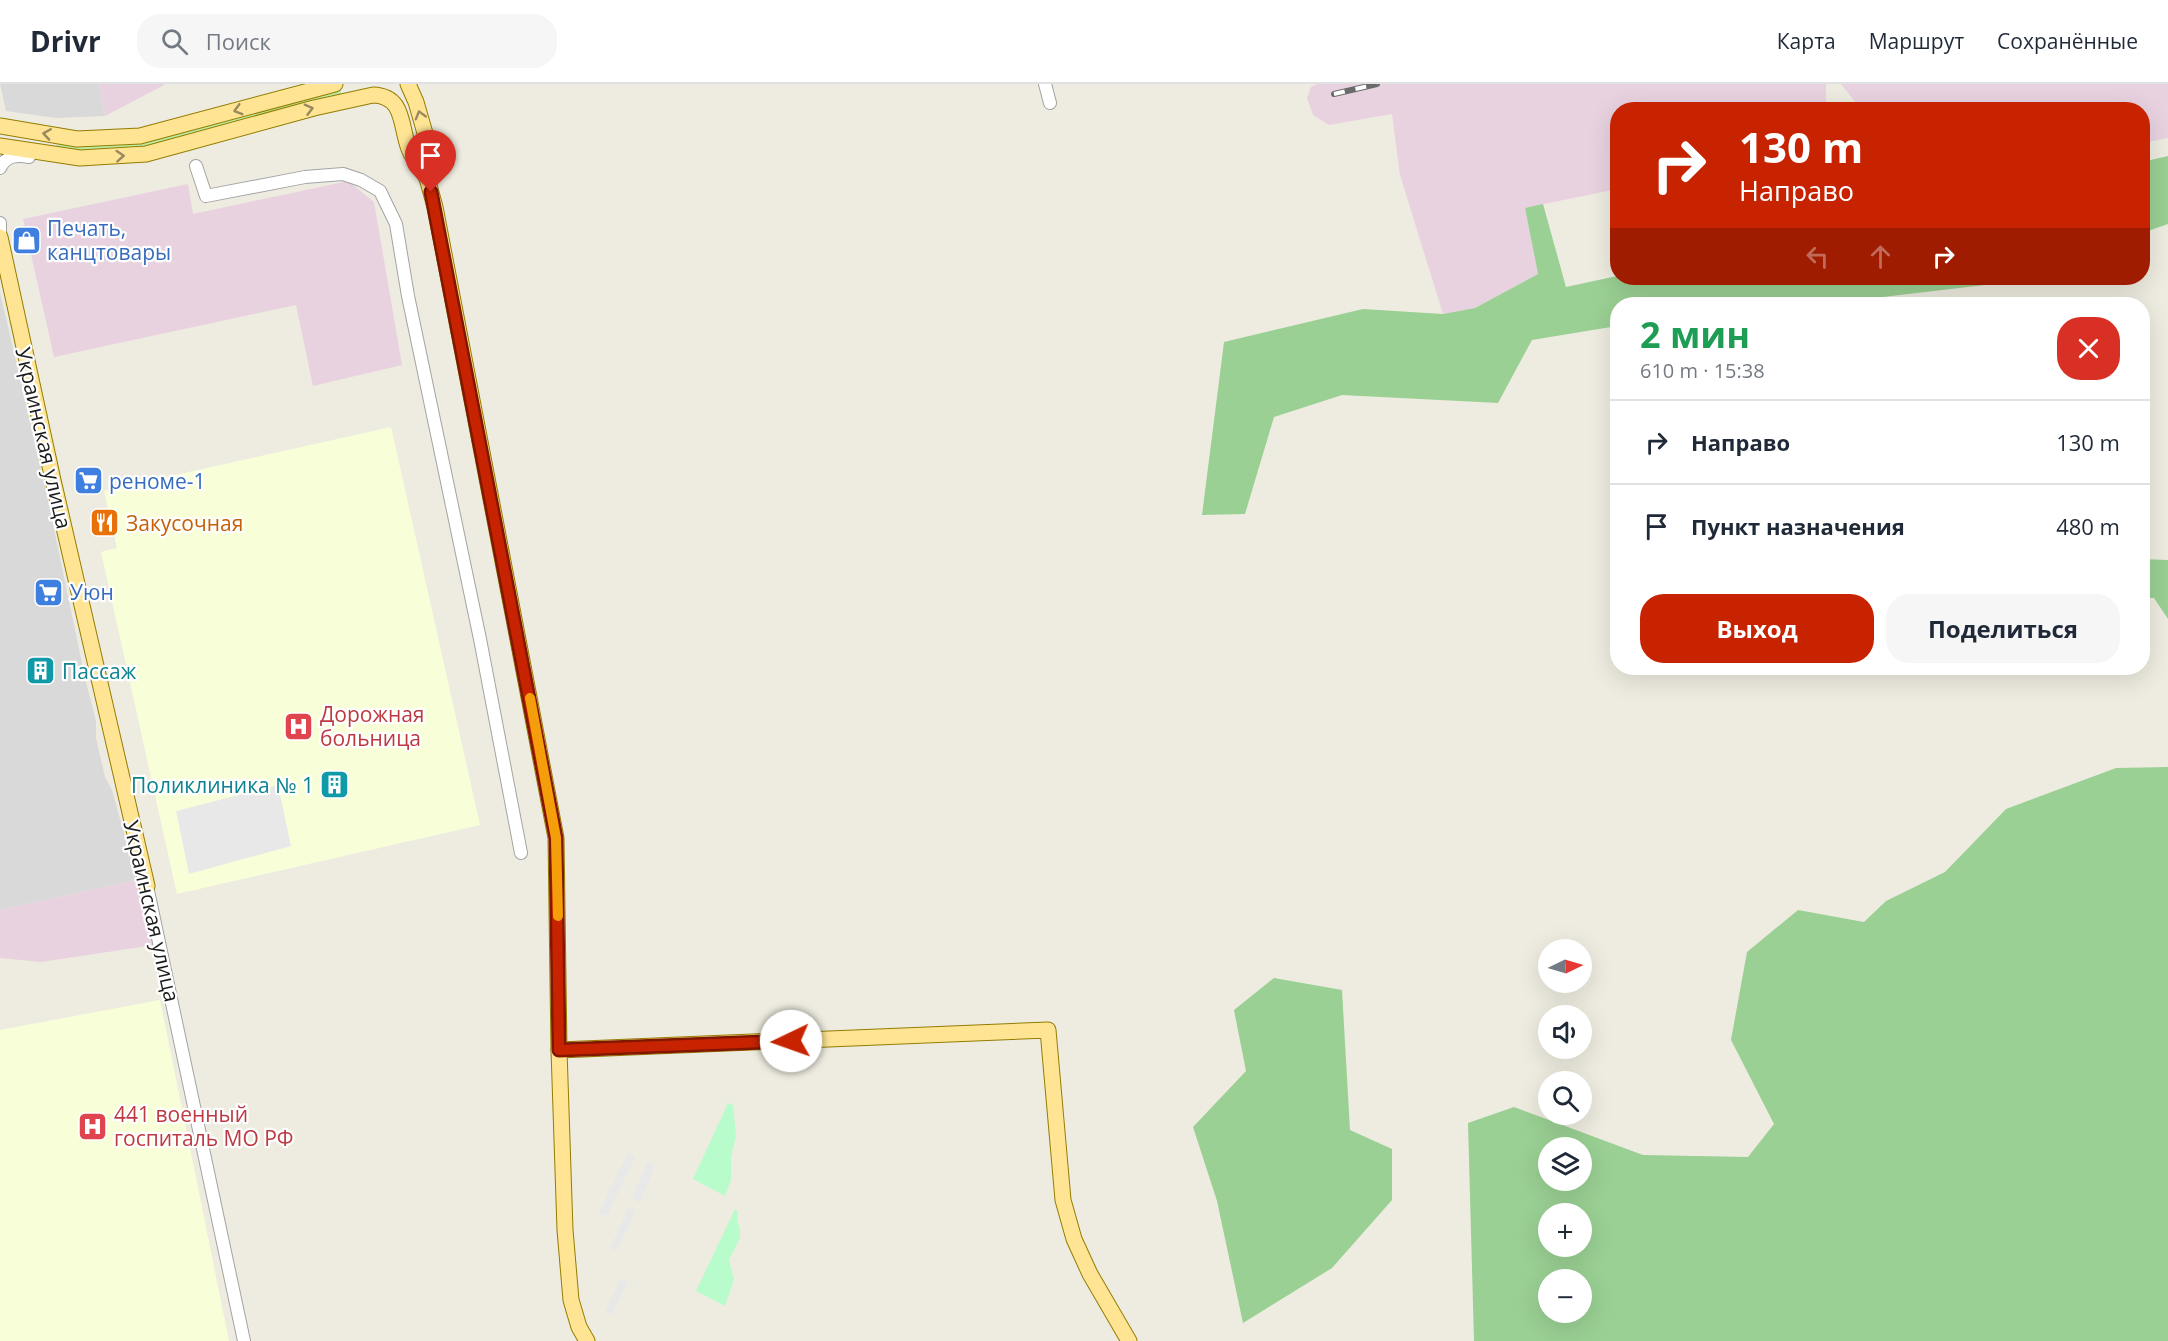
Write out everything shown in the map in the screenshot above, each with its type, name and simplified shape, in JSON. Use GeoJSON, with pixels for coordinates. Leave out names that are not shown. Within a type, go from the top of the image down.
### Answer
{"type":"FeatureCollection","features":[{"type":"Feature","properties":{"kind":"main road"},"geometry":{"type":"LineString","coordinates":[[0,126],[77,139],[140,136],[336,84]]}},
{"type":"Feature","properties":{"kind":"main road"},"geometry":{"type":"LineString","coordinates":[[408,84],[416,102],[429,147],[427,178]]}},
{"type":"Feature","properties":{"kind":"main road"},"geometry":{"type":"LineString","coordinates":[[0,146],[80,158],[146,154],[373,94],[390,98],[396,105],[410,151],[427,178],[435,207],[556,838],[559,1050],[565,1230],[571,1300],[579,1327],[587,1341]]}},
{"type":"Feature","properties":{"kind":"main road","name":"Украинская улица"},"geometry":{"type":"LineString","coordinates":[[0,238],[52,480],[147,886]]}},
{"type":"Feature","properties":{"kind":"main road"},"geometry":{"type":"LineString","coordinates":[[559,1050],[1048,1029],[1063,1200],[1074,1239],[1090,1274],[1129,1341]]}},
{"type":"Feature","properties":{"kind":"street"},"geometry":{"type":"LineString","coordinates":[[1045,84],[1050,103]]}},
{"type":"Feature","properties":{"kind":"street"},"geometry":{"type":"LineString","coordinates":[[0,168],[5,160],[12,156],[55,160],[80,158]]}},
{"type":"Feature","properties":{"kind":"street"},"geometry":{"type":"LineString","coordinates":[[196,166],[206,196],[305,177],[343,174],[361,180],[380,191],[396,224],[408,296],[480,639],[521,853]]}},
{"type":"Feature","properties":{"kind":"street"},"geometry":{"type":"LineString","coordinates":[[0,223],[0,238]]}},
{"type":"Feature","properties":{"kind":"street","name":"Украинская улица"},"geometry":{"type":"LineString","coordinates":[[147,886],[244,1341]]}},
{"type":"Feature","properties":{"kind":"shaded area"},"geometry":{"type":"Polygon","coordinates":[[[0,84],[99,84],[105,116],[56,118],[6,111],[0,84]]]}},
{"type":"Feature","properties":{"kind":"shaded area"},"geometry":{"type":"Polygon","coordinates":[[[99,84],[166,84],[105,116],[99,84]]]}},
{"type":"Feature","properties":{"kind":"shaded area"},"geometry":{"type":"Polygon","coordinates":[[[1317,84],[1826,84],[1826,102],[1610,102],[1610,190],[1525,208],[1538,274],[1475,308],[1443,314],[1400,175],[1392,114],[1329,125],[1313,115],[1307,98],[1311,87],[1317,84]]]}},
{"type":"Feature","properties":{"kind":"shaded area"},"geometry":{"type":"Polygon","coordinates":[[[1841,84],[2168,84],[2168,138],[2150,141],[2150,102],[1855,102],[1841,84]]]}},
{"type":"Feature","properties":{"kind":"shaded area"},"geometry":{"type":"Polygon","coordinates":[[[348,181],[374,202],[402,365],[313,386],[296,305],[54,357],[23,219],[188,184],[193,214],[348,181]]]}},
{"type":"Feature","properties":{"kind":"shaded area"},"geometry":{"type":"Polygon","coordinates":[[[0,292],[96,721],[96,738],[105,777],[112,790],[137,880],[0,910],[0,292]]]}},
{"type":"Feature","properties":{"kind":"shaded area","name":"Дорожная больница"},"geometry":{"type":"Polygon","coordinates":[[[391,427],[480,825],[177,894],[101,552],[117,548],[104,491],[391,427]]]}},
{"type":"Feature","properties":{"kind":"shaded area"},"geometry":{"type":"Polygon","coordinates":[[[278,785],[291,846],[189,874],[176,811],[278,785]]]}},
{"type":"Feature","properties":{"kind":"shaded area"},"geometry":{"type":"Polygon","coordinates":[[[137,880],[144,894],[154,945],[41,962],[0,958],[0,910],[137,880]]]}},
{"type":"Feature","properties":{"kind":"shaded area","name":"441 военный госпиталь МО РФ"},"geometry":{"type":"Polygon","coordinates":[[[160,1000],[229,1341],[0,1341],[0,1030],[160,1000]]]}},
{"type":"Feature","properties":{"kind":"shaded area"},"geometry":{"type":"Polygon","coordinates":[[[628,1153],[635,1157],[607,1216],[599,1213],[628,1153]]]}},
{"type":"Feature","properties":{"kind":"shaded area"},"geometry":{"type":"Polygon","coordinates":[[[647,1163],[655,1166],[639,1203],[632,1199],[647,1163]]]}},
{"type":"Feature","properties":{"kind":"shaded area"},"geometry":{"type":"Polygon","coordinates":[[[629,1207],[636,1210],[617,1251],[610,1248],[629,1207]]]}},
{"type":"Feature","properties":{"kind":"shaded area"},"geometry":{"type":"Polygon","coordinates":[[[621,1278],[628,1281],[612,1315],[605,1312],[621,1278]]]}},
{"type":"Feature","properties":{"kind":"green space"},"geometry":{"type":"Polygon","coordinates":[[[340,90],[342,95],[143,148],[78,151],[56,148],[57,143],[86,146],[142,143],[340,90]]]}},
{"type":"Feature","properties":{"kind":"green space"},"geometry":{"type":"Polygon","coordinates":[[[2168,156],[2168,224],[2150,230],[2150,160],[2168,156]]]}},
{"type":"Feature","properties":{"kind":"green space"},"geometry":{"type":"Polygon","coordinates":[[[1543,204],[1566,287],[1610,278],[1610,285],[1985,285],[1883,297],[1610,297],[1610,327],[1532,340],[1498,403],[1342,395],[1274,417],[1245,514],[1202,515],[1224,342],[1363,309],[1443,314],[1475,308],[1538,274],[1525,208],[1543,204]]]}},
{"type":"Feature","properties":{"kind":"green space"},"geometry":{"type":"Polygon","coordinates":[[[2150,559],[2168,560],[2168,619],[2154,598],[2150,598],[2150,559]]]}},
{"type":"Feature","properties":{"kind":"green space"},"geometry":{"type":"Polygon","coordinates":[[[2168,767],[2168,1341],[1474,1341],[1468,1123],[1514,1107],[1538,1116],[1538,1125],[1562,1125],[1643,1155],[1748,1157],[1774,1124],[1731,1040],[1747,952],[1798,910],[1864,922],[1886,901],[1945,872],[2006,809],[2116,768],[2168,767]]]}},
{"type":"Feature","properties":{"kind":"green space"},"geometry":{"type":"Polygon","coordinates":[[[1274,978],[1342,990],[1350,1130],[1392,1149],[1392,1200],[1332,1268],[1243,1323],[1217,1201],[1193,1127],[1246,1071],[1234,1010],[1274,978]]]}},
{"type":"Feature","properties":{"kind":"green space"},"geometry":{"type":"Polygon","coordinates":[[[728,1103],[733,1105],[736,1136],[731,1157],[731,1180],[725,1196],[693,1179],[728,1103]]]}},
{"type":"Feature","properties":{"kind":"green space"},"geometry":{"type":"Polygon","coordinates":[[[735,1209],[738,1212],[740,1238],[729,1260],[734,1280],[725,1306],[696,1291],[735,1209]]]}},
{"type":"Feature","properties":{"kind":"railway"},"geometry":{"type":"LineString","coordinates":[[1334,94],[1377,84]]}},
{"type":"Feature","properties":{"kind":"slow traffic"},"geometry":{"type":"LineString","coordinates":[[530,698],[556,838],[558,916]]}},
{"type":"Feature","properties":{"kind":"place","name":"Печать, канцтовары"},"geometry":{"type":"Point","coordinates":[26,240]}},
{"type":"Feature","properties":{"kind":"place","name":"реноме-1"},"geometry":{"type":"Point","coordinates":[88,481]}},
{"type":"Feature","properties":{"kind":"place","name":"Закусочная"},"geometry":{"type":"Point","coordinates":[105,523]}},
{"type":"Feature","properties":{"kind":"place","name":"Уюн"},"geometry":{"type":"Point","coordinates":[49,592]}},
{"type":"Feature","properties":{"kind":"place","name":"Пассаж"},"geometry":{"type":"Point","coordinates":[41,671]}},
{"type":"Feature","properties":{"kind":"place","name":"Дорожная больница"},"geometry":{"type":"Point","coordinates":[299,726]}},
{"type":"Feature","properties":{"kind":"place","name":"Поликлиника № 1"},"geometry":{"type":"Point","coordinates":[335,785]}},
{"type":"Feature","properties":{"kind":"place","name":"441 военный госпиталь МО РФ"},"geometry":{"type":"Point","coordinates":[93,1126]}},
{"type":"Feature","properties":{"kind":"route"},"geometry":{"type":"LineString","coordinates":[[431,192],[556,838],[559,1050],[791,1041]]}}]}
